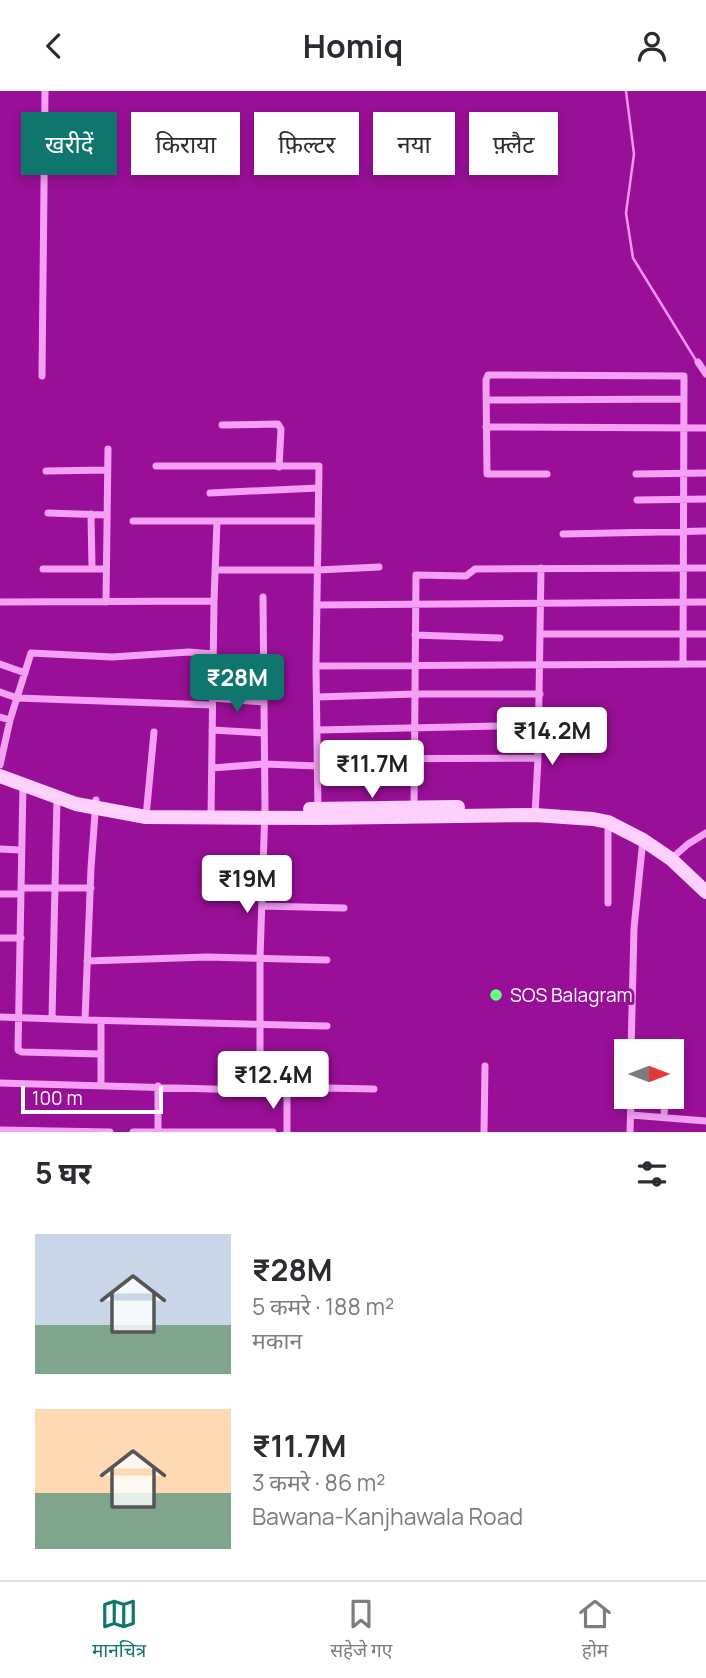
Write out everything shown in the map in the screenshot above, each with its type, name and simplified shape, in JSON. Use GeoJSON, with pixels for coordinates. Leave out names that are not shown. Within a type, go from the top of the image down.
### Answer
{"type":"FeatureCollection","features":[{"type":"Feature","properties":{"kind":"main road"},"geometry":{"type":"LineString","coordinates":[[0,767],[95,805]]}},
{"type":"Feature","properties":{"kind":"main road"},"geometry":{"type":"LineString","coordinates":[[0,776],[57,797],[147,813],[318,814],[572,809],[609,819],[644,837],[706,882]]}},
{"type":"Feature","properties":{"kind":"main road"},"geometry":{"type":"LineString","coordinates":[[673,856],[706,892]]}},
{"type":"Feature","properties":{"kind":"street"},"geometry":{"type":"LineString","coordinates":[[42,376],[46,91]]}},
{"type":"Feature","properties":{"kind":"street"},"geometry":{"type":"LineString","coordinates":[[698,362],[706,374]]}},
{"type":"Feature","properties":{"kind":"street"},"geometry":{"type":"LineString","coordinates":[[547,474],[487,474],[486,380],[491,374],[680,375],[685,379],[683,664]]}},
{"type":"Feature","properties":{"kind":"street"},"geometry":{"type":"LineString","coordinates":[[486,400],[684,399]]}},
{"type":"Feature","properties":{"kind":"street"},"geometry":{"type":"LineString","coordinates":[[222,425],[278,424],[281,429],[279,467]]}},
{"type":"Feature","properties":{"kind":"street"},"geometry":{"type":"LineString","coordinates":[[486,427],[706,428]]}},
{"type":"Feature","properties":{"kind":"street"},"geometry":{"type":"LineString","coordinates":[[106,602],[108,449]]}},
{"type":"Feature","properties":{"kind":"street"},"geometry":{"type":"LineString","coordinates":[[156,466],[319,465],[316,666],[318,814]]}},
{"type":"Feature","properties":{"kind":"street"},"geometry":{"type":"LineString","coordinates":[[46,471],[107,470]]}},
{"type":"Feature","properties":{"kind":"street"},"geometry":{"type":"LineString","coordinates":[[636,474],[706,474]]}},
{"type":"Feature","properties":{"kind":"street"},"geometry":{"type":"LineString","coordinates":[[209,493],[318,488]]}},
{"type":"Feature","properties":{"kind":"street"},"geometry":{"type":"LineString","coordinates":[[637,499],[706,499]]}},
{"type":"Feature","properties":{"kind":"street"},"geometry":{"type":"LineString","coordinates":[[48,513],[107,515]]}},
{"type":"Feature","properties":{"kind":"street"},"geometry":{"type":"LineString","coordinates":[[91,514],[92,569]]}},
{"type":"Feature","properties":{"kind":"street"},"geometry":{"type":"LineString","coordinates":[[133,521],[317,521]]}},
{"type":"Feature","properties":{"kind":"street"},"geometry":{"type":"LineString","coordinates":[[211,813],[218,521]]}},
{"type":"Feature","properties":{"kind":"street"},"geometry":{"type":"LineString","coordinates":[[563,534],[706,531]]}},
{"type":"Feature","properties":{"kind":"street"},"geometry":{"type":"LineString","coordinates":[[216,570],[379,567]]}},
{"type":"Feature","properties":{"kind":"street"},"geometry":{"type":"LineString","coordinates":[[535,811],[540,694],[541,568]]}},
{"type":"Feature","properties":{"kind":"street"},"geometry":{"type":"LineString","coordinates":[[414,812],[416,575],[466,576],[475,569],[706,568]]}},
{"type":"Feature","properties":{"kind":"street"},"geometry":{"type":"LineString","coordinates":[[43,569],[106,569]]}},
{"type":"Feature","properties":{"kind":"street"},"geometry":{"type":"LineString","coordinates":[[260,1089],[260,958],[265,813],[263,597]]}},
{"type":"Feature","properties":{"kind":"street"},"geometry":{"type":"LineString","coordinates":[[0,602],[214,601]]}},
{"type":"Feature","properties":{"kind":"street"},"geometry":{"type":"LineString","coordinates":[[317,605],[706,602]]}},
{"type":"Feature","properties":{"kind":"street"},"geometry":{"type":"LineString","coordinates":[[540,634],[706,634]]}},
{"type":"Feature","properties":{"kind":"street"},"geometry":{"type":"LineString","coordinates":[[415,635],[500,638]]}},
{"type":"Feature","properties":{"kind":"street"},"geometry":{"type":"LineString","coordinates":[[0,767],[16,698],[29,656],[33,653],[112,657],[214,654]]}},
{"type":"Feature","properties":{"kind":"street"},"geometry":{"type":"LineString","coordinates":[[0,664],[25,673]]}},
{"type":"Feature","properties":{"kind":"street"},"geometry":{"type":"LineString","coordinates":[[316,666],[706,664]]}},
{"type":"Feature","properties":{"kind":"street"},"geometry":{"type":"LineString","coordinates":[[0,692],[16,698],[264,702]]}},
{"type":"Feature","properties":{"kind":"street"},"geometry":{"type":"LineString","coordinates":[[317,697],[540,694]]}},
{"type":"Feature","properties":{"kind":"street"},"geometry":{"type":"LineString","coordinates":[[0,717],[10,720]]}},
{"type":"Feature","properties":{"kind":"street"},"geometry":{"type":"LineString","coordinates":[[317,730],[539,725]]}},
{"type":"Feature","properties":{"kind":"street"},"geometry":{"type":"LineString","coordinates":[[212,730],[264,733]]}},
{"type":"Feature","properties":{"kind":"street"},"geometry":{"type":"LineString","coordinates":[[147,813],[154,732]]}},
{"type":"Feature","properties":{"kind":"street"},"geometry":{"type":"LineString","coordinates":[[212,768],[415,759],[538,758]]}},
{"type":"Feature","properties":{"kind":"street"},"geometry":{"type":"LineString","coordinates":[[23,785],[18,1049],[20,1052],[101,1054]]}},
{"type":"Feature","properties":{"kind":"street"},"geometry":{"type":"LineString","coordinates":[[52,1019],[57,797]]}},
{"type":"Feature","properties":{"kind":"street"},"geometry":{"type":"LineString","coordinates":[[85,1020],[95,805]]}},
{"type":"Feature","properties":{"kind":"street"},"geometry":{"type":"LineString","coordinates":[[608,903],[609,819]]}},
{"type":"Feature","properties":{"kind":"street"},"geometry":{"type":"LineString","coordinates":[[673,856],[706,833]]}},
{"type":"Feature","properties":{"kind":"street"},"geometry":{"type":"LineString","coordinates":[[631,1039],[634,928],[644,837]]}},
{"type":"Feature","properties":{"kind":"street"},"geometry":{"type":"LineString","coordinates":[[0,849],[21,850]]}},
{"type":"Feature","properties":{"kind":"street"},"geometry":{"type":"LineString","coordinates":[[0,894],[56,888],[91,888]]}},
{"type":"Feature","properties":{"kind":"street"},"geometry":{"type":"LineString","coordinates":[[262,906],[344,908]]}},
{"type":"Feature","properties":{"kind":"street"},"geometry":{"type":"LineString","coordinates":[[0,939],[21,938]]}},
{"type":"Feature","properties":{"kind":"street"},"geometry":{"type":"LineString","coordinates":[[87,961],[207,957],[327,960]]}},
{"type":"Feature","properties":{"kind":"street"},"geometry":{"type":"LineString","coordinates":[[0,1017],[327,1026]]}},
{"type":"Feature","properties":{"kind":"street"},"geometry":{"type":"LineString","coordinates":[[101,1021],[101,1084]]}},
{"type":"Feature","properties":{"kind":"street"},"geometry":{"type":"LineString","coordinates":[[484,1132],[485,1066]]}},
{"type":"Feature","properties":{"kind":"street"},"geometry":{"type":"LineString","coordinates":[[0,1083],[287,1091],[326,1088],[374,1089]]}},
{"type":"Feature","properties":{"kind":"street"},"geometry":{"type":"LineString","coordinates":[[158,1087],[158,1132]]}},
{"type":"Feature","properties":{"kind":"street"},"geometry":{"type":"LineString","coordinates":[[287,1091],[287,1132]]}},
{"type":"Feature","properties":{"kind":"street"},"geometry":{"type":"LineString","coordinates":[[630,1132],[631,1109]]}},
{"type":"Feature","properties":{"kind":"street"},"geometry":{"type":"LineString","coordinates":[[664,1109],[664,1118]]}},
{"type":"Feature","properties":{"kind":"street"},"geometry":{"type":"LineString","coordinates":[[631,1115],[706,1121]]}},
{"type":"Feature","properties":{"kind":"street"},"geometry":{"type":"LineString","coordinates":[[5,1131],[110,1132]]}},
{"type":"Feature","properties":{"kind":"street"},"geometry":{"type":"LineString","coordinates":[[133,1132],[273,1132]]}},
{"type":"Feature","properties":{"kind":"waterway"},"geometry":{"type":"LineString","coordinates":[[626,91],[634,154],[626,213],[633,258],[697,362]]}},
{"type":"Feature","properties":{"kind":"place","name":"SOS Balagram"},"geometry":{"type":"Point","coordinates":[496,995]}}]}
